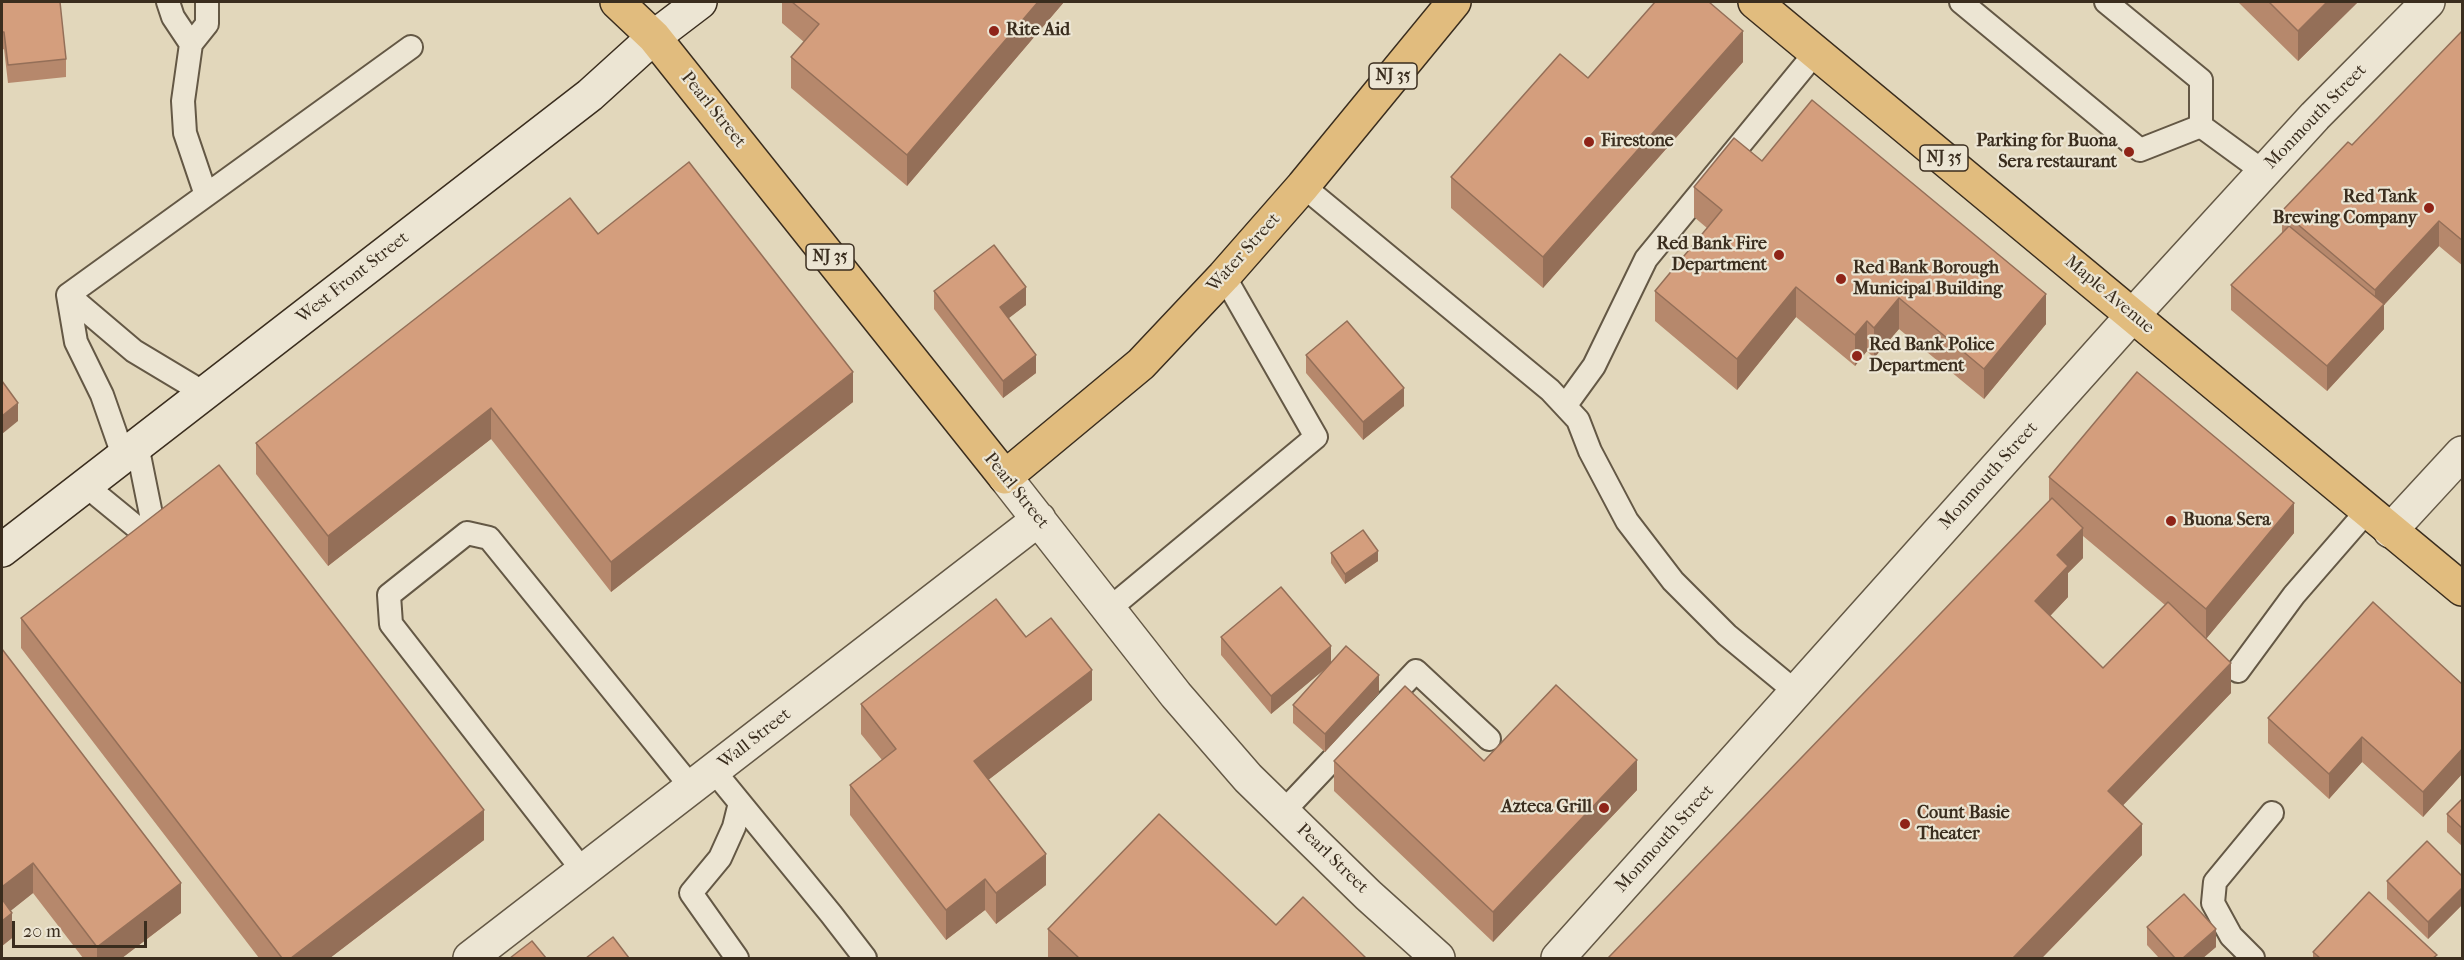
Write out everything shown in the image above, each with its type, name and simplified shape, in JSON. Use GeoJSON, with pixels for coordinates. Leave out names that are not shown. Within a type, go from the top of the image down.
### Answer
{"type":"FeatureCollection","features":[{"type":"Feature","properties":{"kind":"main road","name":"Pearl Street"},"geometry":{"type":"LineString","coordinates":[[617,2],[654,37],[1005,477]]}},
{"type":"Feature","properties":{"kind":"main road","name":"Water Street"},"geometry":{"type":"LineString","coordinates":[[1005,477],[1141,364],[1224,276],[1303,186],[1454,2]]}},
{"type":"Feature","properties":{"kind":"main road","name":"Maple Avenue"},"geometry":{"type":"LineString","coordinates":[[1755,2],[2463,590]]}},
{"type":"Feature","properties":{"kind":"street","name":"West Front Street"},"geometry":{"type":"LineString","coordinates":[[2,550],[590,95],[654,37],[700,2]]}},
{"type":"Feature","properties":{"kind":"street","name":"Monmouth Street"},"geometry":{"type":"LineString","coordinates":[[1558,958],[2133,315],[2315,116],[2428,2]]}},
{"type":"Feature","properties":{"kind":"street"},"geometry":{"type":"LineString","coordinates":[[2379,521],[2463,453]]}},
{"type":"Feature","properties":{"kind":"street","name":"Pearl Street"},"geometry":{"type":"LineString","coordinates":[[1005,477],[1176,695],[1248,778],[1368,895],[1438,958]]}},
{"type":"Feature","properties":{"kind":"street","name":"Wall Street"},"geometry":{"type":"LineString","coordinates":[[470,958],[1039,519]]}},
{"type":"Feature","properties":{"kind":"lane"},"geometry":{"type":"LineString","coordinates":[[168,2],[173,17],[191,44]]}},
{"type":"Feature","properties":{"kind":"lane"},"geometry":{"type":"LineString","coordinates":[[206,195],[184,133],[183,101],[191,44],[207,24],[207,2]]}},
{"type":"Feature","properties":{"kind":"lane"},"geometry":{"type":"LineString","coordinates":[[1960,2],[2140,150],[2201,126]]}},
{"type":"Feature","properties":{"kind":"lane"},"geometry":{"type":"LineString","coordinates":[[2106,2],[2201,80],[2201,126]]}},
{"type":"Feature","properties":{"kind":"lane"},"geometry":{"type":"LineString","coordinates":[[68,295],[411,47]]}},
{"type":"Feature","properties":{"kind":"lane"},"geometry":{"type":"LineString","coordinates":[[1565,406],[1594,366],[1646,259],[1816,52]]}},
{"type":"Feature","properties":{"kind":"lane"},"geometry":{"type":"LineString","coordinates":[[2201,126],[2264,172]]}},
{"type":"Feature","properties":{"kind":"lane"},"geometry":{"type":"LineString","coordinates":[[1303,186],[1550,390],[1578,420],[1590,452],[1626,521],[1673,581],[1726,635],[1796,692]]}},
{"type":"Feature","properties":{"kind":"lane"},"geometry":{"type":"LineString","coordinates":[[1109,609],[1316,437],[1224,276]]}},
{"type":"Feature","properties":{"kind":"lane"},"geometry":{"type":"LineString","coordinates":[[68,295],[89,310],[134,351],[204,393]]}},
{"type":"Feature","properties":{"kind":"lane"},"geometry":{"type":"LineString","coordinates":[[68,295],[76,342],[130,450],[157,544],[85,485]]}},
{"type":"Feature","properties":{"kind":"lane"},"geometry":{"type":"LineString","coordinates":[[2238,671],[2294,595],[2379,521]]}},
{"type":"Feature","properties":{"kind":"lane"},"geometry":{"type":"LineString","coordinates":[[584,872],[391,624],[389,595],[467,533],[489,538],[703,780],[740,803],[865,958]]}},
{"type":"Feature","properties":{"kind":"lane"},"geometry":{"type":"LineString","coordinates":[[1283,812],[1416,671],[1489,739]]}},
{"type":"Feature","properties":{"kind":"lane"},"geometry":{"type":"LineString","coordinates":[[737,958],[691,893],[720,858],[734,827],[740,803]]}},
{"type":"Feature","properties":{"kind":"lane"},"geometry":{"type":"LineString","coordinates":[[2253,958],[2231,936],[2213,903],[2215,882],[2272,813]]}},
{"type":"Feature","properties":{"kind":"building"},"geometry":{"type":"Polygon","coordinates":[[[2,2],[60,2],[66,59],[8,65],[4,32],[2,32],[2,2]]]}},
{"type":"Feature","properties":{"kind":"building"},"geometry":{"type":"Polygon","coordinates":[[[792,2],[1038,2],[907,155],[791,57],[819,24],[792,2]]]}},
{"type":"Feature","properties":{"kind":"building"},"geometry":{"type":"Polygon","coordinates":[[[1655,2],[1709,2],[1743,31],[1543,257],[1451,177],[1560,54],[1588,78],[1655,2]]]}},
{"type":"Feature","properties":{"kind":"building"},"geometry":{"type":"Polygon","coordinates":[[[2269,2],[2327,2],[2298,31],[2269,2]]]}},
{"type":"Feature","properties":{"kind":"building"},"geometry":{"type":"Polygon","coordinates":[[[2463,30],[2463,241],[2439,221],[2375,290],[2282,211],[2348,142],[2352,145],[2463,30]]]}},
{"type":"Feature","properties":{"kind":"building","name":"Red Bank Borough Municipal Building"},"geometry":{"type":"Polygon","coordinates":[[[1812,100],[2046,294],[1984,369],[1899,298],[1874,328],[1867,321],[1855,335],[1796,287],[1737,359],[1655,291],[1722,210],[1694,187],[1734,138],[1762,161],[1812,100]]]}},
{"type":"Feature","properties":{"kind":"building"},"geometry":{"type":"Polygon","coordinates":[[[689,162],[853,372],[611,562],[491,408],[328,536],[256,443],[570,198],[598,234],[689,162]]]}},
{"type":"Feature","properties":{"kind":"building"},"geometry":{"type":"Polygon","coordinates":[[[2289,226],[2384,304],[2327,366],[2231,285],[2289,226]]]}},
{"type":"Feature","properties":{"kind":"building"},"geometry":{"type":"Polygon","coordinates":[[[994,245],[1026,287],[1000,307],[1036,355],[1003,381],[934,291],[994,245]]]}},
{"type":"Feature","properties":{"kind":"building"},"geometry":{"type":"Polygon","coordinates":[[[1347,321],[1404,388],[1363,422],[1306,355],[1347,321]]]}},
{"type":"Feature","properties":{"kind":"building","name":"Buona Sera"},"geometry":{"type":"Polygon","coordinates":[[[2137,372],[2294,503],[2206,609],[2049,477],[2137,372]]]}},
{"type":"Feature","properties":{"kind":"building"},"geometry":{"type":"Polygon","coordinates":[[[2,381],[18,403],[2,416],[2,381]]]}},
{"type":"Feature","properties":{"kind":"building"},"geometry":{"type":"Polygon","coordinates":[[[219,465],[484,810],[291,958],[282,958],[21,618],[219,465]]]}},
{"type":"Feature","properties":{"kind":"building"},"geometry":{"type":"Polygon","coordinates":[[[2052,498],[2083,528],[2057,555],[2068,566],[2035,601],[2103,668],[2168,602],[2231,663],[2108,791],[2142,824],[2013,958],[1608,958],[2052,498]]]}},
{"type":"Feature","properties":{"kind":"building"},"geometry":{"type":"Polygon","coordinates":[[[1363,530],[1378,551],[1345,574],[1331,553],[1363,530]]]}},
{"type":"Feature","properties":{"kind":"building"},"geometry":{"type":"Polygon","coordinates":[[[1281,587],[1331,646],[1271,696],[1221,637],[1281,587]]]}},
{"type":"Feature","properties":{"kind":"building"},"geometry":{"type":"Polygon","coordinates":[[[996,599],[1026,637],[1051,618],[1092,670],[974,761],[1046,854],[996,893],[985,879],[946,910],[850,785],[896,749],[861,704],[996,599]]]}},
{"type":"Feature","properties":{"kind":"building"},"geometry":{"type":"Polygon","coordinates":[[[2373,602],[2463,685],[2463,748],[2423,792],[2362,737],[2329,774],[2268,718],[2373,602]]]}},
{"type":"Feature","properties":{"kind":"building"},"geometry":{"type":"Polygon","coordinates":[[[1346,646],[1379,675],[1325,734],[1293,705],[1346,646]]]}},
{"type":"Feature","properties":{"kind":"building"},"geometry":{"type":"Polygon","coordinates":[[[2,649],[181,883],[97,947],[33,863],[2,885],[2,649]]]}},
{"type":"Feature","properties":{"kind":"building"},"geometry":{"type":"Polygon","coordinates":[[[1556,685],[1637,760],[1493,912],[1334,761],[1405,686],[1484,761],[1556,685]]]}},
{"type":"Feature","properties":{"kind":"building"},"geometry":{"type":"Polygon","coordinates":[[[2463,798],[2463,829],[2447,814],[2463,798]]]}},
{"type":"Feature","properties":{"kind":"building"},"geometry":{"type":"Polygon","coordinates":[[[1159,814],[1276,925],[1303,897],[1366,958],[1079,958],[1048,929],[1159,814]]]}},
{"type":"Feature","properties":{"kind":"building"},"geometry":{"type":"Polygon","coordinates":[[[2427,841],[2463,877],[2463,887],[2428,922],[2387,881],[2427,841]]]}},
{"type":"Feature","properties":{"kind":"building"},"geometry":{"type":"Polygon","coordinates":[[[2369,892],[2437,955],[2433,958],[2320,958],[2313,952],[2369,892]]]}},
{"type":"Feature","properties":{"kind":"building"},"geometry":{"type":"Polygon","coordinates":[[[2184,894],[2216,929],[2183,958],[2175,958],[2147,927],[2184,894]]]}},
{"type":"Feature","properties":{"kind":"building"},"geometry":{"type":"Polygon","coordinates":[[[2,899],[12,913],[2,921],[2,899]]]}},
{"type":"Feature","properties":{"kind":"building"},"geometry":{"type":"Polygon","coordinates":[[[613,937],[629,958],[586,958],[613,937]]]}},
{"type":"Feature","properties":{"kind":"building"},"geometry":{"type":"Polygon","coordinates":[[[532,941],[546,958],[510,958],[532,941]]]}},
{"type":"Feature","properties":{"kind":"place","name":"Rite Aid"},"geometry":{"type":"Point","coordinates":[994,31]}},
{"type":"Feature","properties":{"kind":"place","name":"Firestone"},"geometry":{"type":"Point","coordinates":[1589,142]}},
{"type":"Feature","properties":{"kind":"place","name":"Parking for Buona Sera restaurant"},"geometry":{"type":"Point","coordinates":[2129,152]}},
{"type":"Feature","properties":{"kind":"place","name":"Red Tank Brewing Company"},"geometry":{"type":"Point","coordinates":[2429,208]}},
{"type":"Feature","properties":{"kind":"place","name":"Red Bank Fire Department"},"geometry":{"type":"Point","coordinates":[1779,255]}},
{"type":"Feature","properties":{"kind":"place","name":"Red Bank Borough Municipal Building"},"geometry":{"type":"Point","coordinates":[1841,279]}},
{"type":"Feature","properties":{"kind":"place","name":"Red Bank Police Department"},"geometry":{"type":"Point","coordinates":[1857,356]}},
{"type":"Feature","properties":{"kind":"place","name":"Buona Sera"},"geometry":{"type":"Point","coordinates":[2171,521]}},
{"type":"Feature","properties":{"kind":"place","name":"Azteca Grill"},"geometry":{"type":"Point","coordinates":[1604,808]}},
{"type":"Feature","properties":{"kind":"place","name":"Count Basie Theater"},"geometry":{"type":"Point","coordinates":[1905,824]}}]}
